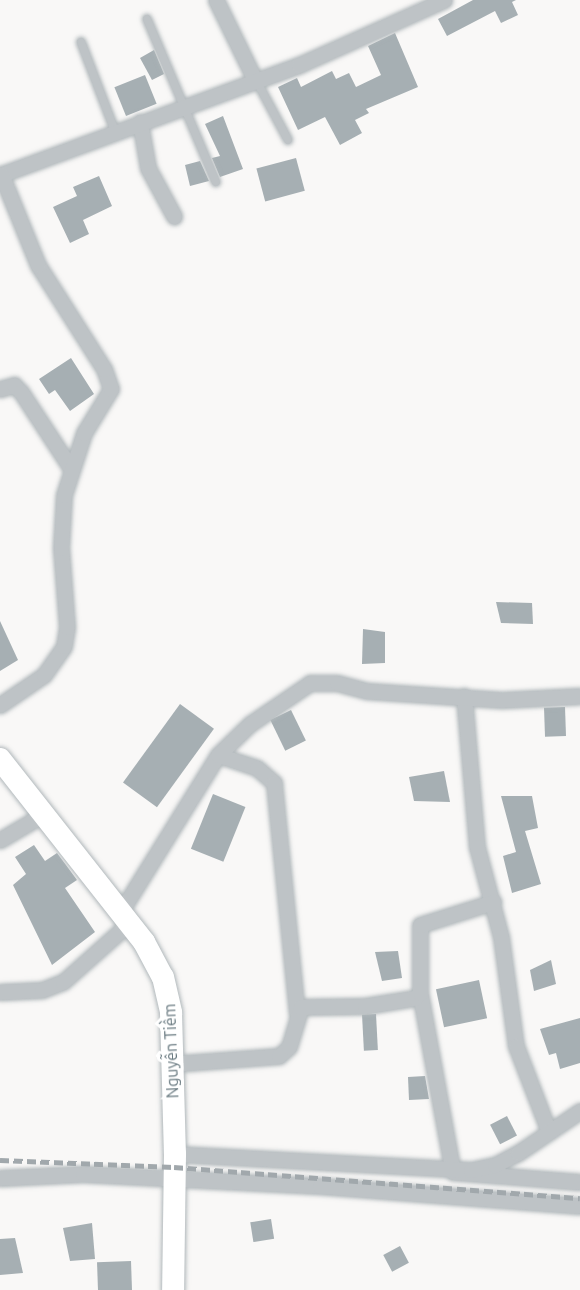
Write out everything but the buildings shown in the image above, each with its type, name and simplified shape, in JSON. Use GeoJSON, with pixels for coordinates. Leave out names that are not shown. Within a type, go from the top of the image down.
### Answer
{"type":"FeatureCollection","features":[{"type":"Feature","properties":{"kind":"street"},"geometry":{"type":"LineString","coordinates":[[216,0],[255,80]]}},
{"type":"Feature","properties":{"kind":"street"},"geometry":{"type":"LineString","coordinates":[[0,705],[44,675],[63,646],[67,627],[61,527],[70,467],[84,433],[109,395],[110,382],[42,274],[0,175],[327,54],[444,0]]}},
{"type":"Feature","properties":{"kind":"street"},"geometry":{"type":"LineString","coordinates":[[140,122],[148,168],[174,216]]}},
{"type":"Feature","properties":{"kind":"street"},"geometry":{"type":"LineString","coordinates":[[0,389],[14,385],[21,392],[70,467]]}},
{"type":"Feature","properties":{"kind":"street"},"geometry":{"type":"LineString","coordinates":[[0,992],[42,990],[63,982],[124,919],[218,755],[250,724],[310,683],[337,683],[367,691],[538,700],[580,696]]}},
{"type":"Feature","properties":{"kind":"street"},"geometry":{"type":"LineString","coordinates":[[464,696],[477,847],[494,902],[516,1046],[549,1132]]}},
{"type":"Feature","properties":{"kind":"street"},"geometry":{"type":"LineString","coordinates":[[171,1064],[279,1056],[292,1040],[297,1013],[274,783],[257,768],[218,755]]}},
{"type":"Feature","properties":{"kind":"street","name":"Nguyễn Tiềm"},"geometry":{"type":"LineString","coordinates":[[0,759],[144,942],[163,977],[169,997],[175,1154],[173,1290]]}},
{"type":"Feature","properties":{"kind":"street"},"geometry":{"type":"LineString","coordinates":[[0,840],[44,814]]}},
{"type":"Feature","properties":{"kind":"street"},"geometry":{"type":"LineString","coordinates":[[453,1172],[420,993],[420,925],[494,902]]}},
{"type":"Feature","properties":{"kind":"street"},"geometry":{"type":"LineString","coordinates":[[297,1013],[301,1007],[309,1005],[397,1003],[420,993]]}},
{"type":"Feature","properties":{"kind":"street"},"geometry":{"type":"LineString","coordinates":[[453,1172],[495,1165],[580,1111]]}},
{"type":"Feature","properties":{"kind":"street"},"geometry":{"type":"LineString","coordinates":[[175,1154],[580,1182]]}},
{"type":"Feature","properties":{"kind":"street"},"geometry":{"type":"LineString","coordinates":[[0,1178],[83,1174],[580,1206]]}},
{"type":"Feature","properties":{"kind":"lane"},"geometry":{"type":"LineString","coordinates":[[147,20],[187,105],[216,182]]}},
{"type":"Feature","properties":{"kind":"lane"},"geometry":{"type":"LineString","coordinates":[[81,42],[115,131]]}},
{"type":"Feature","properties":{"kind":"lane"},"geometry":{"type":"LineString","coordinates":[[255,80],[288,140]]}},
{"type":"Feature","properties":{"kind":"railway"},"geometry":{"type":"LineString","coordinates":[[0,1160],[174,1167],[580,1198]]}}]}
